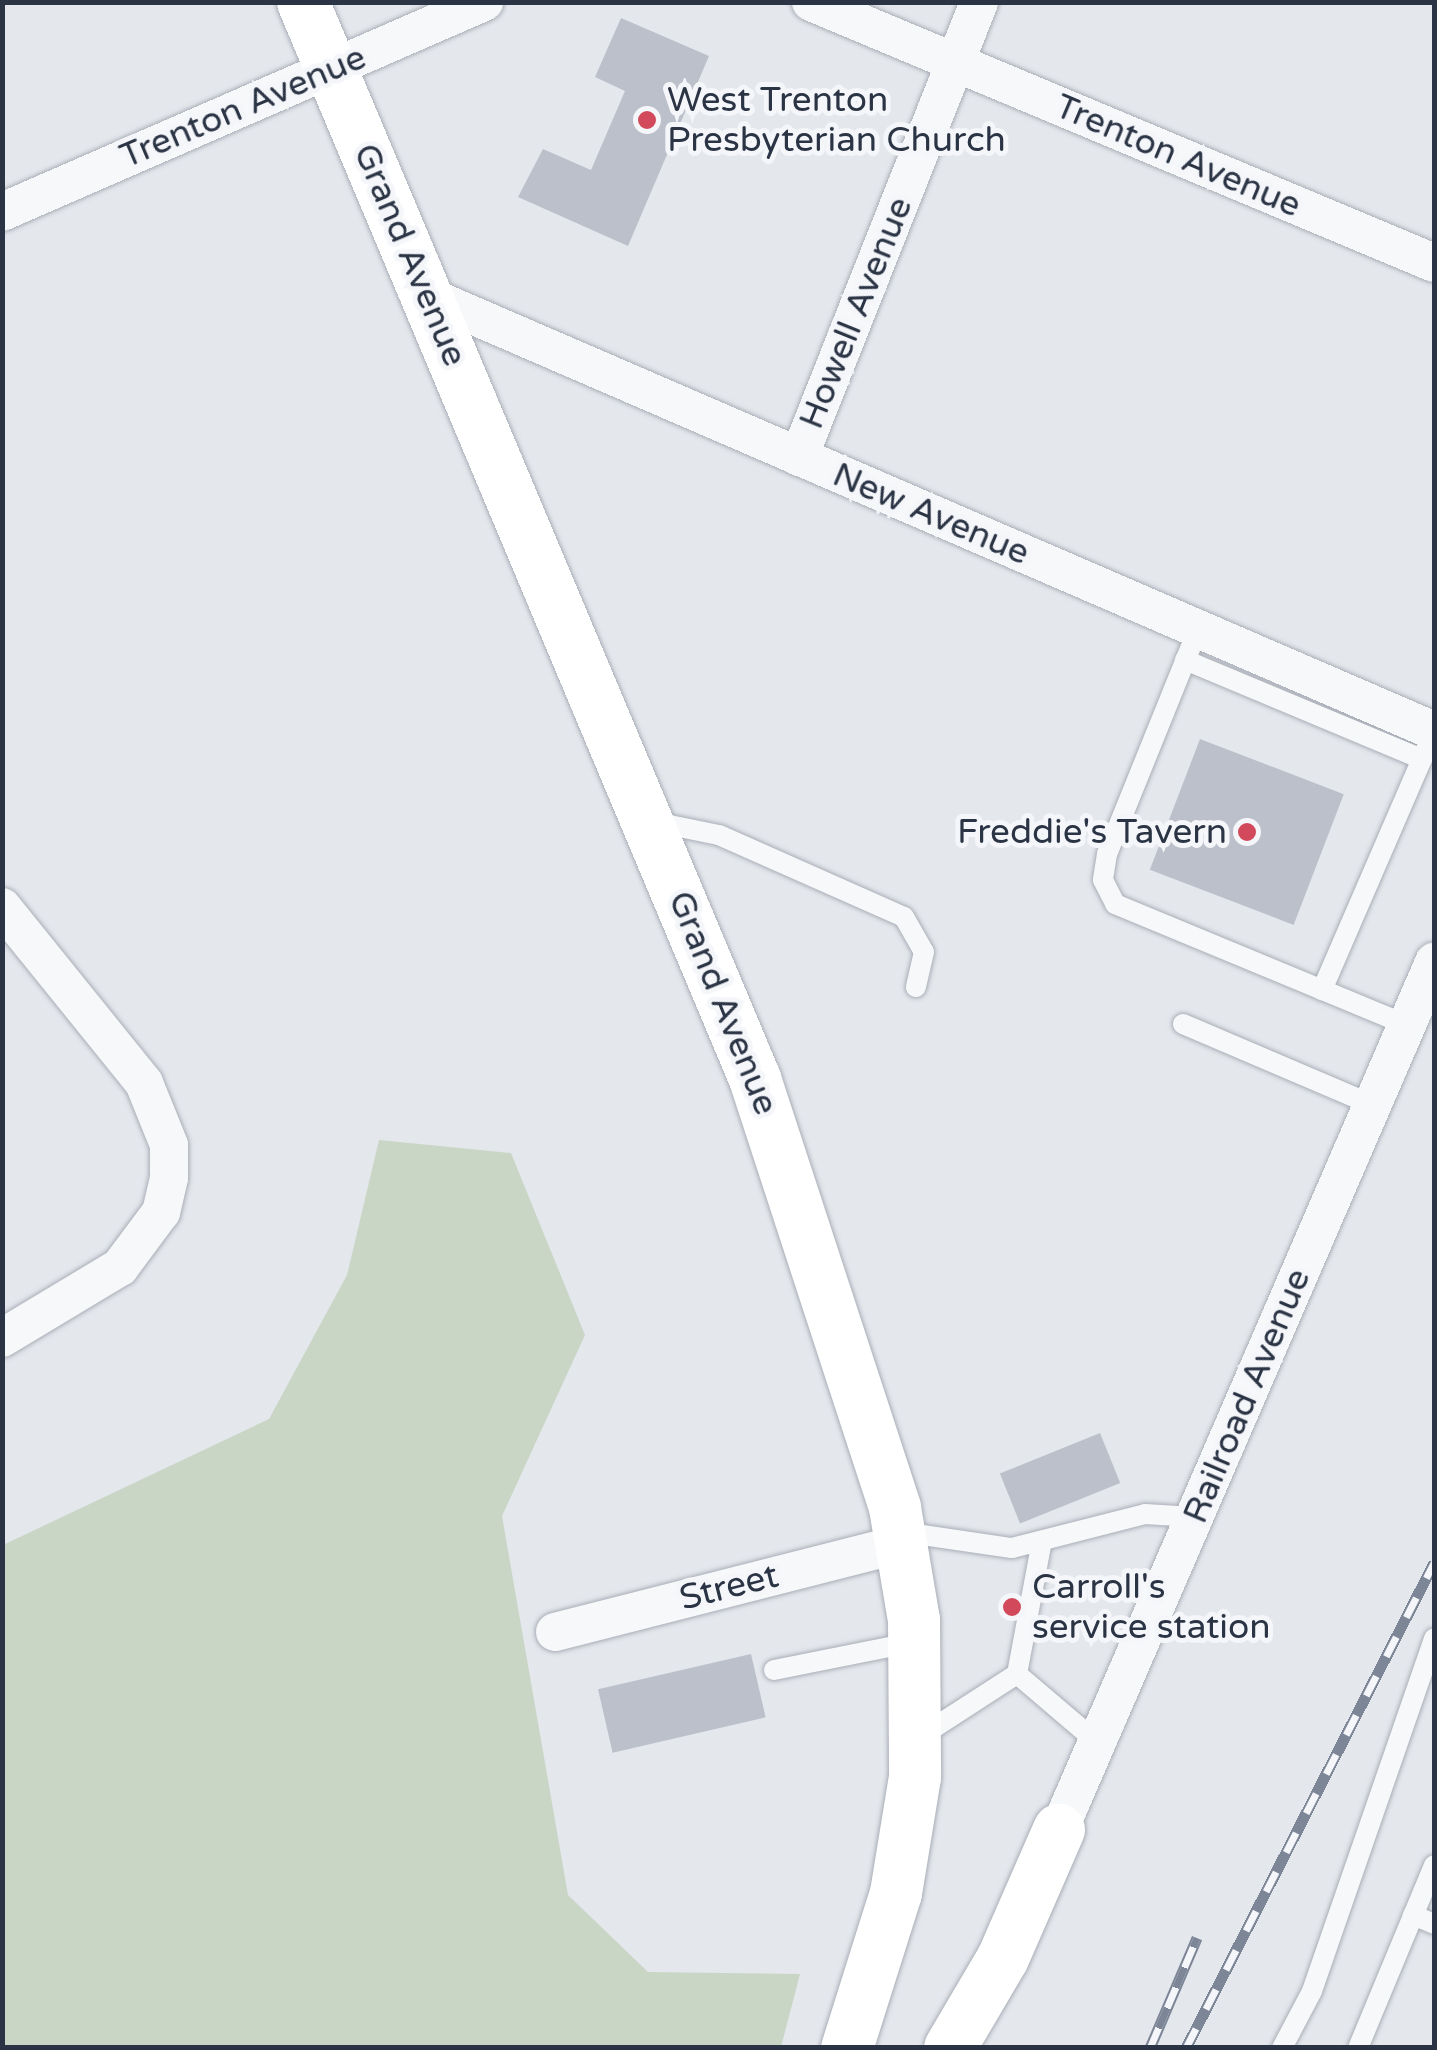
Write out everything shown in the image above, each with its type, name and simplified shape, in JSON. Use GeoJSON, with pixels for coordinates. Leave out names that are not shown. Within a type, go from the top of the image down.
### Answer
{"type":"FeatureCollection","features":[{"type":"Feature","properties":{"kind":"main road","name":"Grand Avenue"},"geometry":{"type":"LineString","coordinates":[[303,2],[648,820],[811,1233],[902,1537],[916,1642],[916,1739],[896,1893],[846,2048]]}},
{"type":"Feature","properties":{"kind":"main road"},"geometry":{"type":"LineString","coordinates":[[950,2048],[1004,1958],[1059,1830]]}},
{"type":"Feature","properties":{"kind":"street","name":"Trenton Avenue"},"geometry":{"type":"LineString","coordinates":[[2,212],[484,2]]}},
{"type":"Feature","properties":{"kind":"street","name":"Trenton Avenue"},"geometry":{"type":"LineString","coordinates":[[810,2],[1434,263]]}},
{"type":"Feature","properties":{"kind":"street","name":"Howell Avenue"},"geometry":{"type":"LineString","coordinates":[[799,456],[979,2]]}},
{"type":"Feature","properties":{"kind":"street","name":"New Avenue"},"geometry":{"type":"LineString","coordinates":[[428,296],[799,456],[1192,644],[1430,740]]}},
{"type":"Feature","properties":{"kind":"street"},"geometry":{"type":"LineString","coordinates":[[2,907],[144,1083],[164,1128],[170,1178],[161,1212],[120,1267],[3,1338]]}},
{"type":"Feature","properties":{"kind":"street","name":"Railroad Avenue"},"geometry":{"type":"LineString","coordinates":[[1059,1830],[1434,962]]}},
{"type":"Feature","properties":{"kind":"street","name":"Street"},"geometry":{"type":"LineString","coordinates":[[555,1632],[902,1537]]}},
{"type":"Feature","properties":{"kind":"lane"},"geometry":{"type":"LineString","coordinates":[[1192,644],[1102,880],[1115,904],[1407,1025]]}},
{"type":"Feature","properties":{"kind":"lane"},"geometry":{"type":"LineString","coordinates":[[1322,990],[1430,740]]}},
{"type":"Feature","properties":{"kind":"lane"},"geometry":{"type":"LineString","coordinates":[[648,820],[719,835],[904,917],[924,952],[916,987]]}},
{"type":"Feature","properties":{"kind":"lane"},"geometry":{"type":"LineString","coordinates":[[1184,1024],[1373,1105]]}},
{"type":"Feature","properties":{"kind":"lane"},"geometry":{"type":"LineString","coordinates":[[902,1537],[1012,1548],[1145,1514],[1194,1517]]}},
{"type":"Feature","properties":{"kind":"lane"},"geometry":{"type":"LineString","coordinates":[[916,1739],[1017,1674],[1042,1541]]}},
{"type":"Feature","properties":{"kind":"lane"},"geometry":{"type":"LineString","coordinates":[[1282,2048],[1312,1991],[1434,1638]]}},
{"type":"Feature","properties":{"kind":"lane"},"geometry":{"type":"LineString","coordinates":[[774,1670],[916,1642]]}},
{"type":"Feature","properties":{"kind":"lane"},"geometry":{"type":"LineString","coordinates":[[1017,1674],[1097,1742]]}},
{"type":"Feature","properties":{"kind":"lane"},"geometry":{"type":"LineString","coordinates":[[1358,2048],[1434,1865]]}},
{"type":"Feature","properties":{"kind":"lane"},"geometry":{"type":"LineString","coordinates":[[1413,1915],[1434,1924]]}},
{"type":"Feature","properties":{"kind":"green space"},"geometry":{"type":"Polygon","coordinates":[[[379,1140],[511,1153],[585,1335],[502,1516],[568,1895],[648,1972],[800,1974],[781,2047],[3,2047],[3,1545],[269,1419],[347,1275],[379,1140]]]}},
{"type":"Feature","properties":{"kind":"building","name":"West Trenton Presbyterian Church"},"geometry":{"type":"Polygon","coordinates":[[[621,18],[709,56],[628,246],[518,197],[543,149],[591,170],[625,91],[595,77],[621,18]]]}},
{"type":"Feature","properties":{"kind":"building","name":"Freddie's Tavern"},"geometry":{"type":"Polygon","coordinates":[[[1200,739],[1344,794],[1294,925],[1150,870],[1200,739]]]}},
{"type":"Feature","properties":{"kind":"building"},"geometry":{"type":"Polygon","coordinates":[[[1100,1433],[1120,1483],[1020,1524],[1000,1473],[1100,1433]]]}},
{"type":"Feature","properties":{"kind":"building"},"geometry":{"type":"Polygon","coordinates":[[[751,1654],[766,1717],[613,1753],[598,1689],[751,1654]]]}},
{"type":"Feature","properties":{"kind":"railway"},"geometry":{"type":"LineString","coordinates":[[1186,2048],[1434,1563]]}},
{"type":"Feature","properties":{"kind":"railway"},"geometry":{"type":"LineString","coordinates":[[1150,2048],[1197,1938]]}},
{"type":"Feature","properties":{"kind":"place","name":"West Trenton Presbyterian Church"},"geometry":{"type":"Point","coordinates":[647,120]}},
{"type":"Feature","properties":{"kind":"place","name":"Freddie's Tavern"},"geometry":{"type":"Point","coordinates":[1247,832]}},
{"type":"Feature","properties":{"kind":"place","name":"Carroll's service station"},"geometry":{"type":"Point","coordinates":[1012,1607]}}]}
